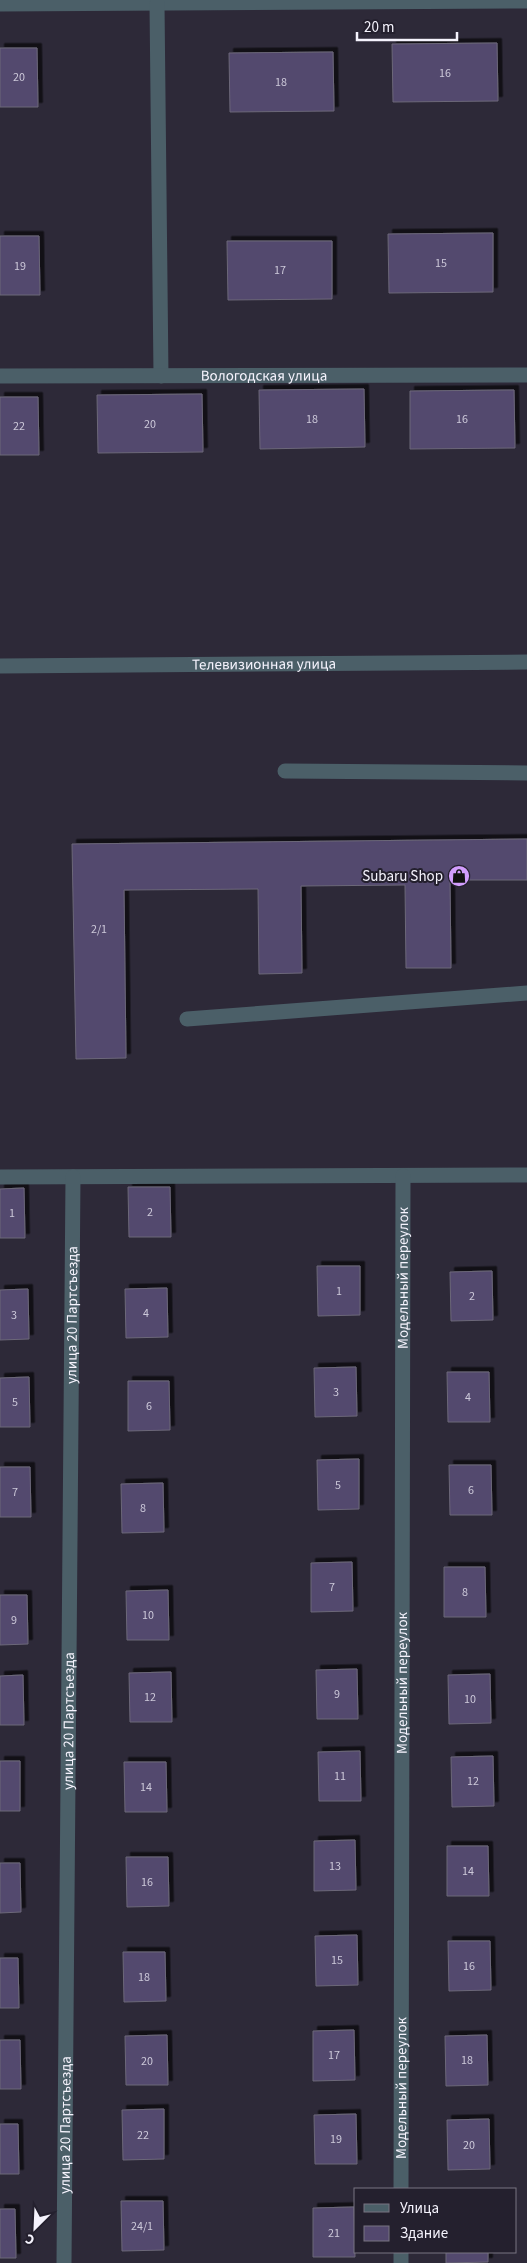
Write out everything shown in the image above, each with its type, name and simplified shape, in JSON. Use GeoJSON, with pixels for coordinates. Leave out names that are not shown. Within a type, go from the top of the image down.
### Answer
{"type":"FeatureCollection","features":[{"type":"Feature","properties":{"kind":"street"},"geometry":{"type":"LineString","coordinates":[[0,4],[527,1]]}},
{"type":"Feature","properties":{"kind":"street"},"geometry":{"type":"LineString","coordinates":[[157,4],[161,376]]}},
{"type":"Feature","properties":{"kind":"street","name":"Вологодская улица"},"geometry":{"type":"LineString","coordinates":[[0,376],[527,375]]}},
{"type":"Feature","properties":{"kind":"street","name":"Телевизионная улица"},"geometry":{"type":"LineString","coordinates":[[0,666],[527,662]]}},
{"type":"Feature","properties":{"kind":"street"},"geometry":{"type":"LineString","coordinates":[[286,771],[527,773]]}},
{"type":"Feature","properties":{"kind":"street"},"geometry":{"type":"LineString","coordinates":[[187,1019],[527,993]]}},
{"type":"Feature","properties":{"kind":"street"},"geometry":{"type":"LineString","coordinates":[[0,1176],[527,1175]]}},
{"type":"Feature","properties":{"kind":"street","name":"Модельный переулок"},"geometry":{"type":"LineString","coordinates":[[402,2188],[403,1176]]}},
{"type":"Feature","properties":{"kind":"street","name":"улица 20 Партсъезда"},"geometry":{"type":"LineString","coordinates":[[64,2263],[73,1177]]}},
{"type":"Feature","properties":{"kind":"building"},"geometry":{"type":"Polygon","coordinates":[[[497,43],[498,101],[393,102],[392,44],[497,43]]]}},
{"type":"Feature","properties":{"kind":"building"},"geometry":{"type":"Polygon","coordinates":[[[0,48],[37,48],[38,107],[0,107],[0,48]]]}},
{"type":"Feature","properties":{"kind":"building"},"geometry":{"type":"Polygon","coordinates":[[[333,52],[334,111],[230,112],[229,53],[333,52]]]}},
{"type":"Feature","properties":{"kind":"building"},"geometry":{"type":"Polygon","coordinates":[[[493,233],[493,292],[389,293],[388,234],[493,233]]]}},
{"type":"Feature","properties":{"kind":"building"},"geometry":{"type":"Polygon","coordinates":[[[0,236],[39,236],[40,295],[0,295],[0,236]]]}},
{"type":"Feature","properties":{"kind":"building"},"geometry":{"type":"Polygon","coordinates":[[[227,241],[332,241],[332,299],[228,300],[227,241]]]}},
{"type":"Feature","properties":{"kind":"building"},"geometry":{"type":"Polygon","coordinates":[[[364,389],[365,447],[260,449],[259,390],[364,389]]]}},
{"type":"Feature","properties":{"kind":"building"},"geometry":{"type":"Polygon","coordinates":[[[514,390],[515,448],[410,449],[410,391],[514,390]]]}},
{"type":"Feature","properties":{"kind":"building"},"geometry":{"type":"Polygon","coordinates":[[[202,394],[203,452],[98,453],[97,395],[202,394]]]}},
{"type":"Feature","properties":{"kind":"building"},"geometry":{"type":"Polygon","coordinates":[[[0,397],[38,397],[39,455],[0,455],[0,397]]]}},
{"type":"Feature","properties":{"kind":"building"},"geometry":{"type":"Polygon","coordinates":[[[527,839],[527,880],[450,880],[451,968],[406,968],[405,885],[301,886],[302,973],[259,974],[258,889],[124,890],[126,1058],[76,1059],[72,844],[527,839]]]}},
{"type":"Feature","properties":{"kind":"building"},"geometry":{"type":"Polygon","coordinates":[[[128,1187],[170,1187],[171,1237],[129,1237],[128,1187]]]}},
{"type":"Feature","properties":{"kind":"building"},"geometry":{"type":"Polygon","coordinates":[[[24,1188],[25,1238],[0,1238],[0,1189],[24,1188]]]}},
{"type":"Feature","properties":{"kind":"building"},"geometry":{"type":"Polygon","coordinates":[[[317,1266],[360,1266],[360,1315],[318,1316],[317,1266]]]}},
{"type":"Feature","properties":{"kind":"building"},"geometry":{"type":"Polygon","coordinates":[[[492,1271],[493,1320],[451,1321],[450,1272],[492,1271]]]}},
{"type":"Feature","properties":{"kind":"building"},"geometry":{"type":"Polygon","coordinates":[[[167,1288],[168,1337],[126,1338],[125,1289],[167,1288]]]}},
{"type":"Feature","properties":{"kind":"building"},"geometry":{"type":"Polygon","coordinates":[[[28,1289],[29,1339],[0,1340],[0,1290],[28,1289]]]}},
{"type":"Feature","properties":{"kind":"building"},"geometry":{"type":"Polygon","coordinates":[[[356,1367],[357,1416],[315,1417],[314,1368],[356,1367]]]}},
{"type":"Feature","properties":{"kind":"building"},"geometry":{"type":"Polygon","coordinates":[[[447,1372],[489,1372],[490,1422],[448,1422],[447,1372]]]}},
{"type":"Feature","properties":{"kind":"building"},"geometry":{"type":"Polygon","coordinates":[[[29,1377],[30,1427],[0,1427],[0,1378],[29,1377]]]}},
{"type":"Feature","properties":{"kind":"building"},"geometry":{"type":"Polygon","coordinates":[[[128,1381],[169,1381],[170,1430],[128,1431],[128,1381]]]}},
{"type":"Feature","properties":{"kind":"building"},"geometry":{"type":"Polygon","coordinates":[[[359,1459],[359,1509],[318,1510],[317,1460],[359,1459]]]}},
{"type":"Feature","properties":{"kind":"building"},"geometry":{"type":"Polygon","coordinates":[[[449,1465],[491,1465],[492,1515],[450,1515],[449,1465]]]}},
{"type":"Feature","properties":{"kind":"building"},"geometry":{"type":"Polygon","coordinates":[[[0,1467],[30,1467],[31,1517],[0,1517],[0,1467]]]}},
{"type":"Feature","properties":{"kind":"building"},"geometry":{"type":"Polygon","coordinates":[[[163,1483],[164,1532],[122,1533],[121,1484],[163,1483]]]}},
{"type":"Feature","properties":{"kind":"building"},"geometry":{"type":"Polygon","coordinates":[[[352,1562],[353,1611],[311,1612],[311,1563],[352,1562]]]}},
{"type":"Feature","properties":{"kind":"building"},"geometry":{"type":"Polygon","coordinates":[[[444,1567],[485,1567],[486,1617],[444,1617],[444,1567]]]}},
{"type":"Feature","properties":{"kind":"building"},"geometry":{"type":"Polygon","coordinates":[[[168,1590],[169,1640],[127,1640],[126,1591],[168,1590]]]}},
{"type":"Feature","properties":{"kind":"building"},"geometry":{"type":"Polygon","coordinates":[[[0,1595],[27,1595],[28,1644],[0,1645],[0,1595]]]}},
{"type":"Feature","properties":{"kind":"building"},"geometry":{"type":"Polygon","coordinates":[[[357,1669],[358,1719],[317,1719],[316,1670],[357,1669]]]}},
{"type":"Feature","properties":{"kind":"building"},"geometry":{"type":"Polygon","coordinates":[[[171,1672],[172,1722],[130,1722],[129,1673],[171,1672]]]}},
{"type":"Feature","properties":{"kind":"building"},"geometry":{"type":"Polygon","coordinates":[[[490,1674],[491,1723],[449,1724],[448,1675],[490,1674]]]}},
{"type":"Feature","properties":{"kind":"building"},"geometry":{"type":"Polygon","coordinates":[[[23,1675],[24,1725],[0,1725],[0,1676],[23,1675]]]}},
{"type":"Feature","properties":{"kind":"building"},"geometry":{"type":"Polygon","coordinates":[[[360,1751],[361,1801],[319,1801],[318,1752],[360,1751]]]}},
{"type":"Feature","properties":{"kind":"building"},"geometry":{"type":"Polygon","coordinates":[[[493,1756],[494,1806],[452,1807],[451,1757],[493,1756]]]}},
{"type":"Feature","properties":{"kind":"building"},"geometry":{"type":"Polygon","coordinates":[[[0,1761],[20,1761],[20,1811],[0,1811],[0,1761]]]}},
{"type":"Feature","properties":{"kind":"building"},"geometry":{"type":"Polygon","coordinates":[[[124,1762],[166,1762],[167,1812],[125,1812],[124,1762]]]}},
{"type":"Feature","properties":{"kind":"building"},"geometry":{"type":"Polygon","coordinates":[[[355,1840],[356,1890],[314,1891],[314,1841],[355,1840]]]}},
{"type":"Feature","properties":{"kind":"building"},"geometry":{"type":"Polygon","coordinates":[[[447,1846],[488,1846],[489,1896],[447,1896],[447,1846]]]}},
{"type":"Feature","properties":{"kind":"building"},"geometry":{"type":"Polygon","coordinates":[[[126,1857],[168,1857],[169,1906],[127,1907],[126,1857]]]}},
{"type":"Feature","properties":{"kind":"building"},"geometry":{"type":"Polygon","coordinates":[[[0,1863],[20,1863],[21,1912],[0,1913],[0,1863]]]}},
{"type":"Feature","properties":{"kind":"building"},"geometry":{"type":"Polygon","coordinates":[[[357,1935],[358,1985],[316,1986],[315,1936],[357,1935]]]}},
{"type":"Feature","properties":{"kind":"building"},"geometry":{"type":"Polygon","coordinates":[[[448,1941],[490,1941],[491,1990],[449,1991],[448,1941]]]}},
{"type":"Feature","properties":{"kind":"building"},"geometry":{"type":"Polygon","coordinates":[[[123,1952],[165,1952],[166,2001],[124,2002],[123,1952]]]}},
{"type":"Feature","properties":{"kind":"building"},"geometry":{"type":"Polygon","coordinates":[[[0,1958],[18,1958],[19,2008],[0,2008],[0,1958]]]}},
{"type":"Feature","properties":{"kind":"building"},"geometry":{"type":"Polygon","coordinates":[[[354,2030],[355,2080],[313,2081],[313,2031],[354,2030]]]}},
{"type":"Feature","properties":{"kind":"building"},"geometry":{"type":"Polygon","coordinates":[[[167,2035],[168,2085],[126,2085],[125,2036],[167,2035]]]}},
{"type":"Feature","properties":{"kind":"building"},"geometry":{"type":"Polygon","coordinates":[[[487,2035],[488,2085],[446,2086],[445,2036],[487,2035]]]}},
{"type":"Feature","properties":{"kind":"building"},"geometry":{"type":"Polygon","coordinates":[[[0,2040],[20,2040],[21,2089],[0,2089],[0,2040]]]}},
{"type":"Feature","properties":{"kind":"building"},"geometry":{"type":"Polygon","coordinates":[[[164,2109],[164,2159],[123,2160],[122,2110],[164,2109]]]}},
{"type":"Feature","properties":{"kind":"building"},"geometry":{"type":"Polygon","coordinates":[[[356,2114],[357,2164],[315,2164],[314,2115],[356,2114]]]}},
{"type":"Feature","properties":{"kind":"building"},"geometry":{"type":"Polygon","coordinates":[[[489,2119],[490,2169],[448,2170],[447,2120],[489,2119]]]}},
{"type":"Feature","properties":{"kind":"building"},"geometry":{"type":"Polygon","coordinates":[[[0,2124],[18,2124],[19,2174],[0,2174],[0,2124]]]}},
{"type":"Feature","properties":{"kind":"building"},"geometry":{"type":"Polygon","coordinates":[[[121,2201],[163,2201],[164,2250],[122,2251],[121,2201]]]}},
{"type":"Feature","properties":{"kind":"building"},"geometry":{"type":"Polygon","coordinates":[[[354,2207],[355,2257],[313,2257],[313,2208],[354,2207]]]}},
{"type":"Feature","properties":{"kind":"building"},"geometry":{"type":"Polygon","coordinates":[[[0,2209],[15,2209],[16,2258],[0,2258],[0,2209]]]}},
{"type":"Feature","properties":{"kind":"building"},"geometry":{"type":"Polygon","coordinates":[[[446,2253],[488,2253],[488,2262],[446,2263],[446,2253]]]}},
{"type":"Feature","properties":{"kind":"place","name":"Subaru Shop"},"geometry":{"type":"Point","coordinates":[459,876]}}]}
